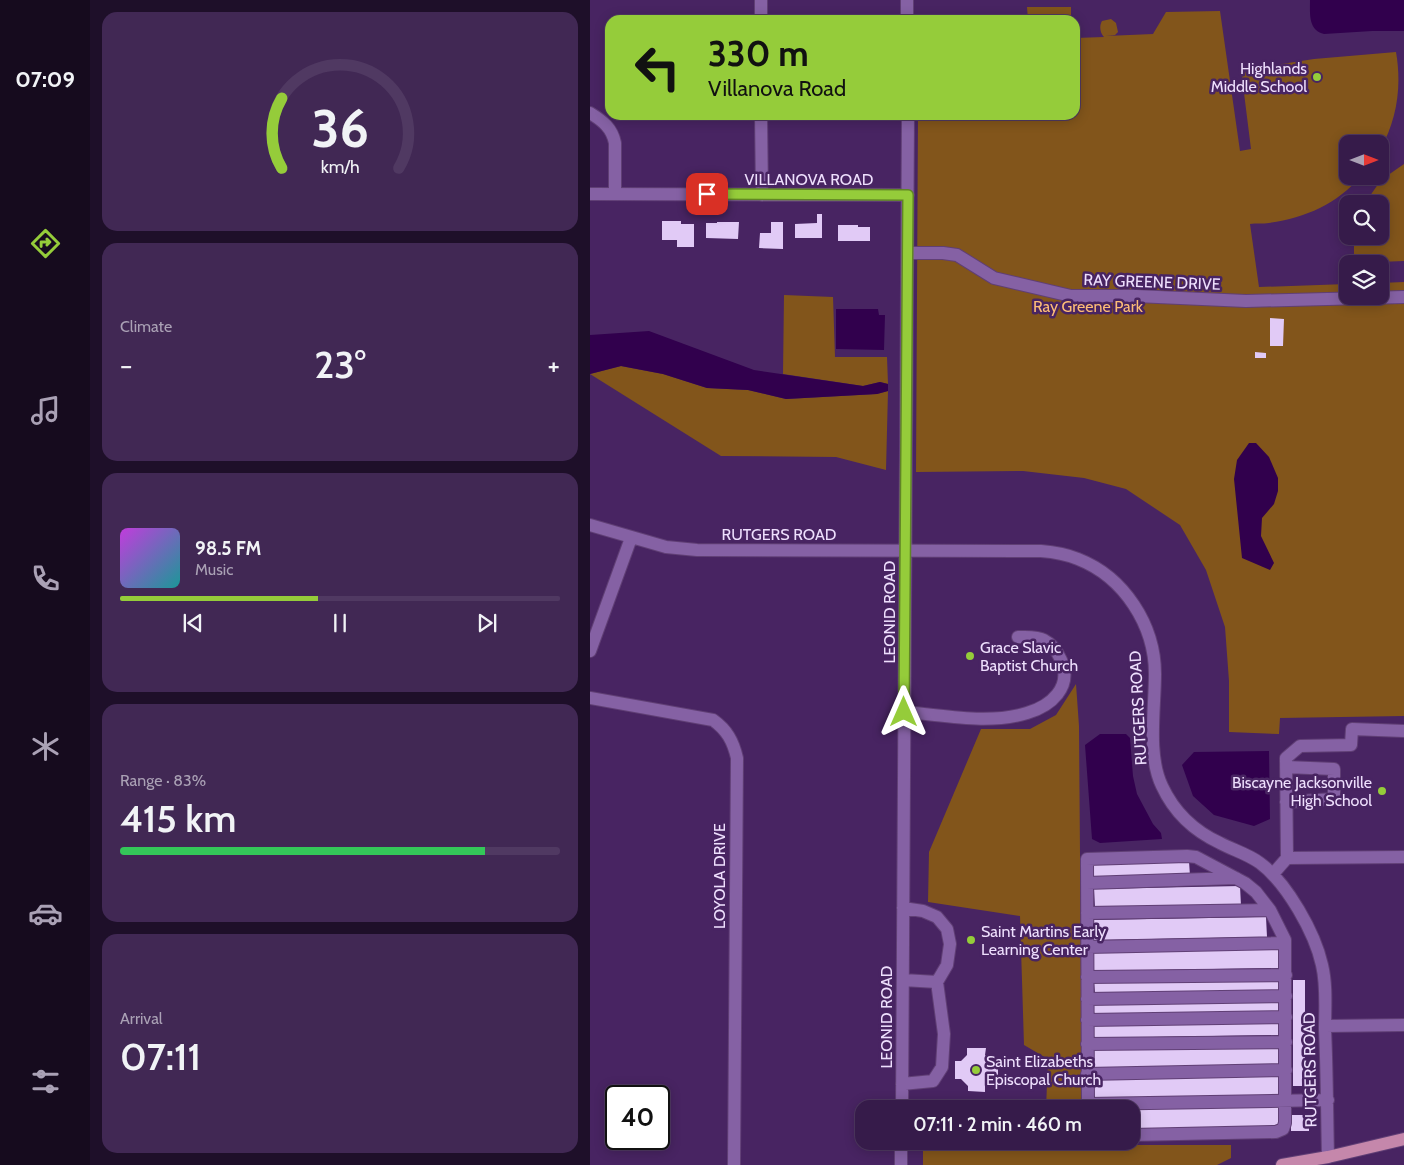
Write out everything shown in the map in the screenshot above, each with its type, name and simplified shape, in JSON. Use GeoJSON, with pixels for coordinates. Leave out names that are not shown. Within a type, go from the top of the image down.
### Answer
{"type":"FeatureCollection","features":[{"type":"Feature","properties":{"kind":"main road"},"geometry":{"type":"LineString","coordinates":[[1282,1165],[1328,1157],[1404,1139]]}},
{"type":"Feature","properties":{"kind":"main road"},"geometry":{"type":"LineString","coordinates":[[1311,1165],[1328,1157]]}},
{"type":"Feature","properties":{"kind":"street"},"geometry":{"type":"LineString","coordinates":[[761,0],[761,15]]}},
{"type":"Feature","properties":{"kind":"street"},"geometry":{"type":"LineString","coordinates":[[908,0],[908,15]]}},
{"type":"Feature","properties":{"kind":"street"},"geometry":{"type":"LineString","coordinates":[[590,113],[609,127],[614,135],[615,194]]}},
{"type":"Feature","properties":{"kind":"street"},"geometry":{"type":"LineString","coordinates":[[761,120],[762,195]]}},
{"type":"Feature","properties":{"kind":"street","name":"LEONID ROAD"},"geometry":{"type":"LineString","coordinates":[[902,1100],[908,120]]}},
{"type":"Feature","properties":{"kind":"street","name":"VILLANOVA ROAD"},"geometry":{"type":"LineString","coordinates":[[590,194],[908,195]]}},
{"type":"Feature","properties":{"kind":"street","name":"RAY GREENE DRIVE"},"geometry":{"type":"LineString","coordinates":[[908,253],[957,255],[994,278],[1071,296],[1144,296],[1246,301],[1404,297]]}},
{"type":"Feature","properties":{"kind":"street","name":"RUTGERS ROAD"},"geometry":{"type":"LineString","coordinates":[[590,525],[666,547],[697,550],[1041,551],[1078,558],[1111,578],[1136,608],[1151,642],[1155,673],[1154,750],[1156,768],[1169,800],[1180,815],[1206,837],[1250,856],[1272,874],[1288,894],[1313,935],[1319,952],[1325,983],[1328,1157]]}},
{"type":"Feature","properties":{"kind":"street"},"geometry":{"type":"LineString","coordinates":[[590,651],[631,538]]}},
{"type":"Feature","properties":{"kind":"street"},"geometry":{"type":"LineString","coordinates":[[904,712],[986,718],[1010,717],[1028,713],[1045,706],[1058,695],[1064,684],[1065,669],[1057,651],[1045,640],[1032,637],[1018,637]]}},
{"type":"Feature","properties":{"kind":"street","name":"LOYOLA DRIVE"},"geometry":{"type":"LineString","coordinates":[[590,698],[713,720],[723,727],[730,736],[734,747],[736,758],[734,1165]]}},
{"type":"Feature","properties":{"kind":"street"},"geometry":{"type":"LineString","coordinates":[[1272,874],[1287,858],[1286,758],[1300,746],[1351,745],[1352,728],[1404,731]]}},
{"type":"Feature","properties":{"kind":"street"},"geometry":{"type":"LineString","coordinates":[[1286,767],[1334,769],[1334,799],[1286,802]]}},
{"type":"Feature","properties":{"kind":"street"},"geometry":{"type":"LineString","coordinates":[[1088,1100],[1087,859],[1190,856],[1209,863],[1246,883],[1270,910],[1286,943],[1285,1126],[1279,1132],[1140,1134]]}},
{"type":"Feature","properties":{"kind":"street"},"geometry":{"type":"LineString","coordinates":[[1287,858],[1404,857]]}},
{"type":"Feature","properties":{"kind":"street"},"geometry":{"type":"LineString","coordinates":[[1087,883],[1236,878]]}},
{"type":"Feature","properties":{"kind":"street"},"geometry":{"type":"LineString","coordinates":[[902,1084],[933,1081],[942,1066],[944,1034],[937,982],[947,965],[950,944],[947,929],[937,917],[923,911],[903,908]]}},
{"type":"Feature","properties":{"kind":"street"},"geometry":{"type":"LineString","coordinates":[[1087,913],[1270,910]]}},
{"type":"Feature","properties":{"kind":"street"},"geometry":{"type":"LineString","coordinates":[[1087,947],[1286,943]]}},
{"type":"Feature","properties":{"kind":"street"},"geometry":{"type":"LineString","coordinates":[[1087,976],[1286,974]]}},
{"type":"Feature","properties":{"kind":"street"},"geometry":{"type":"LineString","coordinates":[[903,980],[937,982]]}},
{"type":"Feature","properties":{"kind":"street"},"geometry":{"type":"LineString","coordinates":[[1087,999],[1286,996]]}},
{"type":"Feature","properties":{"kind":"street"},"geometry":{"type":"LineString","coordinates":[[1088,1020],[1286,1017]]}},
{"type":"Feature","properties":{"kind":"street"},"geometry":{"type":"LineString","coordinates":[[1325,1026],[1404,1024]]}},
{"type":"Feature","properties":{"kind":"street"},"geometry":{"type":"LineString","coordinates":[[1088,1044],[1286,1042]]}},
{"type":"Feature","properties":{"kind":"street"},"geometry":{"type":"LineString","coordinates":[[1088,1074],[1286,1070]]}},
{"type":"Feature","properties":{"kind":"street"},"geometry":{"type":"LineString","coordinates":[[1140,1105],[1328,1100]]}},
{"type":"Feature","properties":{"kind":"street"},"geometry":{"type":"LineString","coordinates":[[901,1165],[902,1150]]}},
{"type":"Feature","properties":{"kind":"green space"},"geometry":{"type":"Polygon","coordinates":[[[1027,7],[1071,7],[1071,15],[1028,15],[1027,7]]]}},
{"type":"Feature","properties":{"kind":"green space","name":"Ray Greene Park"},"geometry":{"type":"Polygon","coordinates":[[[1220,11],[1240,151],[1251,149],[1242,77],[1248,69],[1314,59],[1396,52],[1398,65],[1397,102],[1388,135],[1339,135],[1339,185],[1353,185],[1331,202],[1308,213],[1282,221],[1250,224],[1259,287],[1339,284],[1339,305],[1389,305],[1389,283],[1404,282],[1404,716],[1280,718],[1279,734],[1229,732],[1229,681],[1225,627],[1206,570],[1180,525],[1126,489],[1084,478],[1023,471],[916,472],[918,120],[1080,120],[1080,38],[1104,37],[1100,27],[1101,23],[1111,19],[1116,23],[1118,32],[1115,35],[1106,36],[1153,34],[1166,12],[1220,11]]]}},
{"type":"Feature","properties":{"kind":"green space"},"geometry":{"type":"Polygon","coordinates":[[[1404,164],[1404,261],[1389,262],[1389,255],[1354,255],[1354,245],[1389,245],[1389,195],[1371,195],[1378,185],[1389,185],[1389,174],[1404,164]]]}},
{"type":"Feature","properties":{"kind":"green space"},"geometry":{"type":"Polygon","coordinates":[[[784,295],[833,297],[835,357],[887,357],[888,384],[880,382],[863,386],[783,374],[784,295]]]}},
{"type":"Feature","properties":{"kind":"green space"},"geometry":{"type":"Polygon","coordinates":[[[621,366],[663,374],[707,388],[748,390],[786,399],[877,394],[888,391],[886,470],[836,457],[721,456],[590,374],[621,366]]]}},
{"type":"Feature","properties":{"kind":"green space"},"geometry":{"type":"Polygon","coordinates":[[[1076,684],[1079,726],[1082,1100],[1046,1100],[1048,1059],[1024,1045],[1020,916],[928,902],[929,852],[981,729],[1030,729],[1056,715],[1076,684]]]}},
{"type":"Feature","properties":{"kind":"green space"},"geometry":{"type":"Polygon","coordinates":[[[1140,1145],[1231,1145],[1231,1158],[1217,1165],[923,1165],[923,1150],[1140,1150],[1140,1145]]]}},
{"type":"Feature","properties":{"kind":"shaded area"},"geometry":{"type":"Polygon","coordinates":[[[1310,0],[1404,0],[1404,31],[1324,34],[1315,29],[1311,21],[1310,0]]]}},
{"type":"Feature","properties":{"kind":"shaded area"},"geometry":{"type":"Polygon","coordinates":[[[836,309],[878,309],[879,315],[885,315],[884,350],[836,349],[836,309]]]}},
{"type":"Feature","properties":{"kind":"shaded area"},"geometry":{"type":"Polygon","coordinates":[[[649,331],[754,370],[863,386],[880,382],[888,384],[888,391],[877,394],[786,399],[748,390],[707,388],[663,374],[621,366],[590,374],[590,335],[649,331]]]}},
{"type":"Feature","properties":{"kind":"shaded area"},"geometry":{"type":"Polygon","coordinates":[[[1249,443],[1256,443],[1269,457],[1278,478],[1278,491],[1274,504],[1262,518],[1261,536],[1274,563],[1270,570],[1242,558],[1234,479],[1237,460],[1249,443]]]}},
{"type":"Feature","properties":{"kind":"shaded area"},"geometry":{"type":"Polygon","coordinates":[[[1100,734],[1126,734],[1130,738],[1133,776],[1137,794],[1153,824],[1161,833],[1162,839],[1100,843],[1092,839],[1085,745],[1100,734]]]}},
{"type":"Feature","properties":{"kind":"shaded area"},"geometry":{"type":"Polygon","coordinates":[[[1269,751],[1270,819],[1254,826],[1214,815],[1193,796],[1182,765],[1194,752],[1269,751]]]}},
{"type":"Feature","properties":{"kind":"building"},"geometry":{"type":"Polygon","coordinates":[[[817,214],[822,214],[822,238],[795,238],[795,224],[817,223],[817,214]]]}},
{"type":"Feature","properties":{"kind":"building"},"geometry":{"type":"Polygon","coordinates":[[[662,221],[681,221],[681,224],[694,224],[694,247],[677,247],[677,240],[662,240],[662,221]]]}},
{"type":"Feature","properties":{"kind":"building"},"geometry":{"type":"Polygon","coordinates":[[[739,222],[738,239],[706,238],[706,223],[739,222]]]}},
{"type":"Feature","properties":{"kind":"building"},"geometry":{"type":"Polygon","coordinates":[[[771,222],[783,222],[783,249],[759,248],[760,233],[771,233],[771,222]]]}},
{"type":"Feature","properties":{"kind":"building"},"geometry":{"type":"Polygon","coordinates":[[[838,225],[870,227],[870,241],[838,241],[838,225]]]}},
{"type":"Feature","properties":{"kind":"building"},"geometry":{"type":"Polygon","coordinates":[[[1270,318],[1284,319],[1283,346],[1270,346],[1270,318]]]}},
{"type":"Feature","properties":{"kind":"building"},"geometry":{"type":"Polygon","coordinates":[[[1255,352],[1266,353],[1266,358],[1255,358],[1255,352]]]}},
{"type":"Feature","properties":{"kind":"building"},"geometry":{"type":"Polygon","coordinates":[[[1189,861],[1190,876],[1094,878],[1093,863],[1189,861]]]}},
{"type":"Feature","properties":{"kind":"building"},"geometry":{"type":"Polygon","coordinates":[[[1240,886],[1241,906],[1095,908],[1094,889],[1240,886]]]}},
{"type":"Feature","properties":{"kind":"building"},"geometry":{"type":"Polygon","coordinates":[[[1266,917],[1267,937],[1094,940],[1094,920],[1266,917]]]}},
{"type":"Feature","properties":{"kind":"building"},"geometry":{"type":"Polygon","coordinates":[[[1279,948],[1279,968],[1094,971],[1094,952],[1279,948]]]}},
{"type":"Feature","properties":{"kind":"building"},"geometry":{"type":"Polygon","coordinates":[[[1279,980],[1279,990],[1095,993],[1094,983],[1279,980]]]}},
{"type":"Feature","properties":{"kind":"building"},"geometry":{"type":"Polygon","coordinates":[[[1293,980],[1305,980],[1305,1086],[1293,1086],[1293,980]]]}},
{"type":"Feature","properties":{"kind":"building"},"geometry":{"type":"Polygon","coordinates":[[[1279,1001],[1279,1011],[1094,1014],[1094,1005],[1279,1001]]]}},
{"type":"Feature","properties":{"kind":"building"},"geometry":{"type":"Polygon","coordinates":[[[1279,1023],[1279,1035],[1094,1038],[1094,1026],[1279,1023]]]}},
{"type":"Feature","properties":{"kind":"building"},"geometry":{"type":"Polygon","coordinates":[[[1279,1047],[1279,1065],[1094,1068],[1094,1050],[1279,1047]]]}},
{"type":"Feature","properties":{"kind":"building","name":"Saint Elizabeths Episcopal Church"},"geometry":{"type":"Polygon","coordinates":[[[967,1048],[986,1048],[985,1055],[991,1062],[998,1062],[998,1079],[991,1079],[985,1085],[985,1092],[968,1091],[968,1086],[961,1079],[955,1079],[955,1061],[961,1061],[967,1055],[967,1048]]]}},
{"type":"Feature","properties":{"kind":"building"},"geometry":{"type":"Polygon","coordinates":[[[1278,1076],[1279,1095],[1094,1098],[1094,1079],[1278,1076]]]}},
{"type":"Feature","properties":{"kind":"building"},"geometry":{"type":"Polygon","coordinates":[[[1279,1107],[1279,1126],[1140,1129],[1140,1109],[1279,1107]]]}},
{"type":"Feature","properties":{"kind":"building"},"geometry":{"type":"Polygon","coordinates":[[[1291,1115],[1309,1115],[1309,1131],[1291,1131],[1291,1115]]]}},
{"type":"Feature","properties":{"kind":"place","name":"Highlands Middle School"},"geometry":{"type":"Point","coordinates":[1317,77]}},
{"type":"Feature","properties":{"kind":"place","name":"Grace Slavic Baptist Church"},"geometry":{"type":"Point","coordinates":[970,656]}},
{"type":"Feature","properties":{"kind":"place","name":"Biscayne Jacksonville High School"},"geometry":{"type":"Point","coordinates":[1382,791]}},
{"type":"Feature","properties":{"kind":"place","name":"Saint Martins Early Learning Center"},"geometry":{"type":"Point","coordinates":[971,940]}},
{"type":"Feature","properties":{"kind":"place","name":"Saint Elizabeths Episcopal Church"},"geometry":{"type":"Point","coordinates":[976,1070]}},
{"type":"Feature","properties":{"kind":"route"},"geometry":{"type":"LineString","coordinates":[[707,194],[908,195],[904,712]]}}]}
